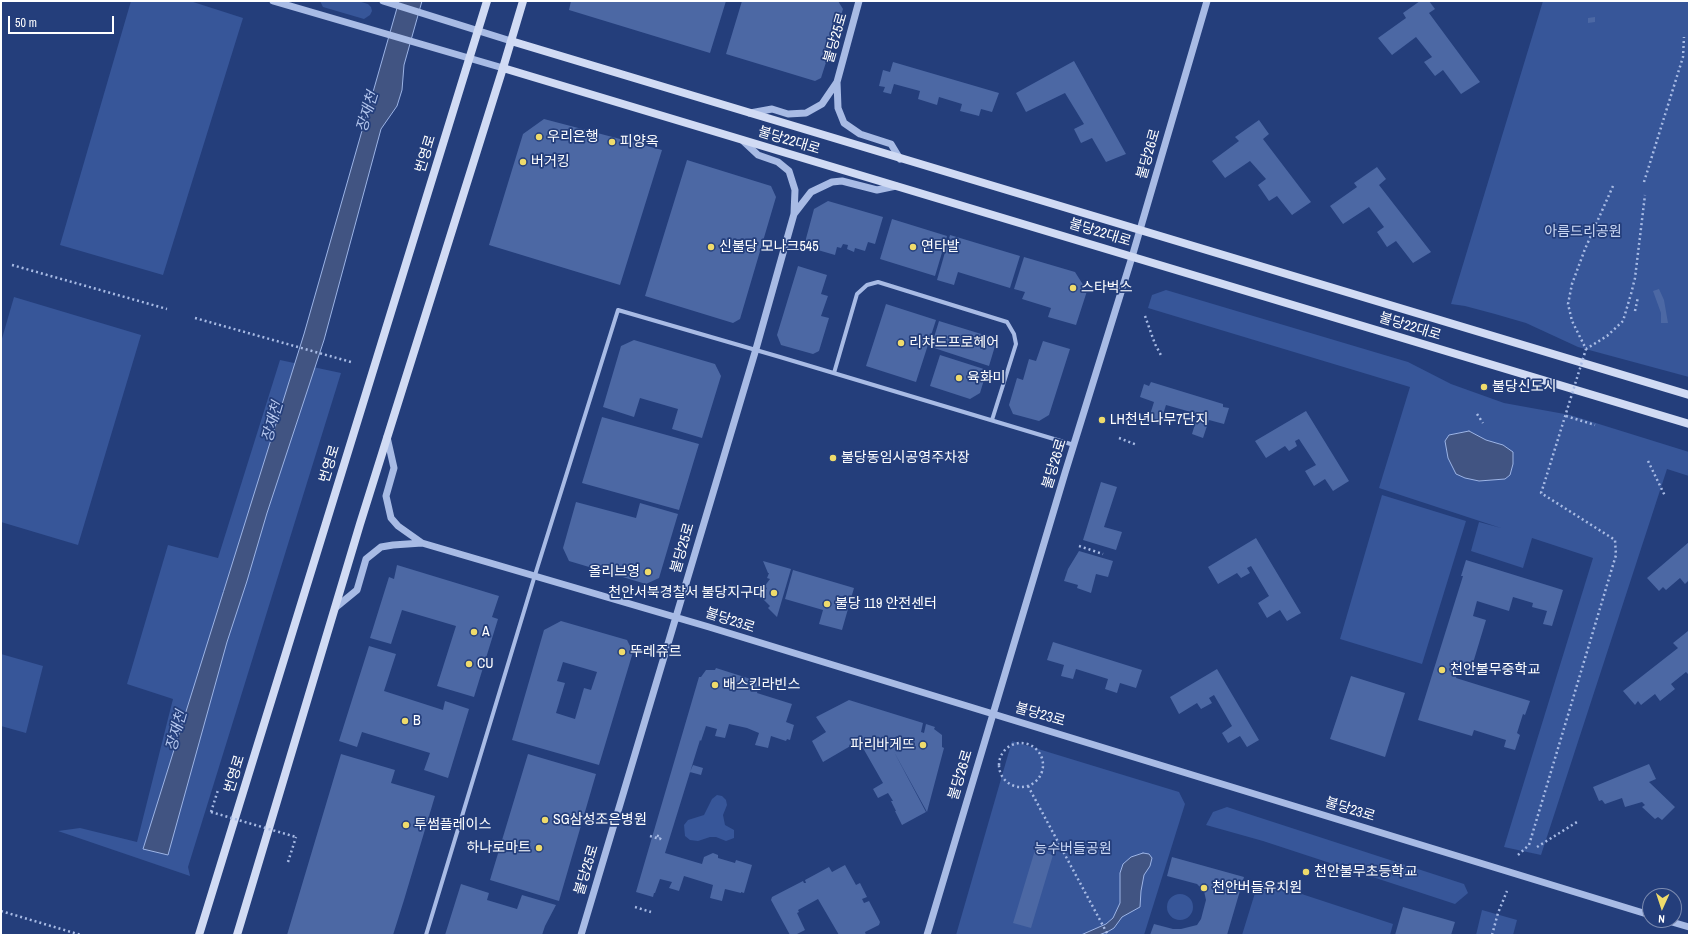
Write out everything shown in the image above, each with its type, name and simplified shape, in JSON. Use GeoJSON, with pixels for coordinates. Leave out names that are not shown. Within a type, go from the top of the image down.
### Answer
{"type":"FeatureCollection","features":[{"type":"Feature","properties":{"kind":"main road","name":"번영로"},"geometry":{"type":"LineString","coordinates":[[199,935],[487,1]]}},
{"type":"Feature","properties":{"kind":"main road"},"geometry":{"type":"LineString","coordinates":[[237,935],[335,608],[523,1]]}},
{"type":"Feature","properties":{"kind":"main road","name":"불당22대로"},"geometry":{"type":"LineString","coordinates":[[511,41],[1689,395]]}},
{"type":"Feature","properties":{"kind":"main road","name":"불당22대로"},"geometry":{"type":"LineString","coordinates":[[503,68],[1689,424]]}},
{"type":"Feature","properties":{"kind":"street"},"geometry":{"type":"LineString","coordinates":[[383,1],[478,32],[511,41]]}},
{"type":"Feature","properties":{"kind":"street","name":"불당25로"},"geometry":{"type":"LineString","coordinates":[[837,82],[859,1]]}},
{"type":"Feature","properties":{"kind":"street","name":"불당26로"},"geometry":{"type":"LineString","coordinates":[[927,935],[1140,231],[1207,1]]}},
{"type":"Feature","properties":{"kind":"street"},"geometry":{"type":"LineString","coordinates":[[275,2],[503,68]]}},
{"type":"Feature","properties":{"kind":"street"},"geometry":{"type":"LineString","coordinates":[[749,113],[772,110],[788,114],[806,113],[822,104],[837,82]]}},
{"type":"Feature","properties":{"kind":"street"},"geometry":{"type":"LineString","coordinates":[[837,82],[838,108],[844,123],[860,134],[891,144],[900,159]]}},
{"type":"Feature","properties":{"kind":"street"},"geometry":{"type":"LineString","coordinates":[[742,140],[758,155],[778,162],[790,171],[795,190],[794,214]]}},
{"type":"Feature","properties":{"kind":"street"},"geometry":{"type":"LineString","coordinates":[[794,214],[811,192],[832,182],[842,181],[877,190],[896,186]]}},
{"type":"Feature","properties":{"kind":"street","name":"불당25로"},"geometry":{"type":"LineString","coordinates":[[581,935],[756,349],[794,214]]}},
{"type":"Feature","properties":{"kind":"street"},"geometry":{"type":"LineString","coordinates":[[834,373],[858,294],[867,285],[878,282],[1007,322],[1014,334],[1016,344],[992,420]]}},
{"type":"Feature","properties":{"kind":"street"},"geometry":{"type":"LineString","coordinates":[[426,935],[535,576],[618,310],[756,349],[1074,445]]}},
{"type":"Feature","properties":{"kind":"street"},"geometry":{"type":"LineString","coordinates":[[388,437],[394,468],[386,496],[391,518],[398,526],[422,543]]}},
{"type":"Feature","properties":{"kind":"street"},"geometry":{"type":"LineString","coordinates":[[335,608],[357,590],[366,559],[381,547],[393,544],[422,543]]}},
{"type":"Feature","properties":{"kind":"street","name":"불당23로"},"geometry":{"type":"LineString","coordinates":[[422,543],[676,617],[1642,913]]}},
{"type":"Feature","properties":{"kind":"path"},"geometry":{"type":"LineString","coordinates":[[1644,182],[1683,57],[1684,37]]}},
{"type":"Feature","properties":{"kind":"path"},"geometry":{"type":"LineString","coordinates":[[1586,349],[1572,321],[1568,304],[1572,284],[1585,249],[1613,186]]}},
{"type":"Feature","properties":{"kind":"path"},"geometry":{"type":"LineString","coordinates":[[1518,855],[1529,845],[1616,554],[1615,540],[1541,493],[1586,349],[1607,336],[1623,320],[1632,294],[1635,278],[1645,195]]}},
{"type":"Feature","properties":{"kind":"path"},"geometry":{"type":"LineString","coordinates":[[12,265],[167,309]]}},
{"type":"Feature","properties":{"kind":"path"},"geometry":{"type":"LineString","coordinates":[[1635,311],[1638,297]]}},
{"type":"Feature","properties":{"kind":"path"},"geometry":{"type":"LineString","coordinates":[[1146,316],[1155,344],[1162,357]]}},
{"type":"Feature","properties":{"kind":"path"},"geometry":{"type":"LineString","coordinates":[[194,318],[351,362]]}},
{"type":"Feature","properties":{"kind":"path"},"geometry":{"type":"LineString","coordinates":[[1477,414],[1483,423]]}},
{"type":"Feature","properties":{"kind":"path"},"geometry":{"type":"LineString","coordinates":[[1566,416],[1595,425]]}},
{"type":"Feature","properties":{"kind":"path"},"geometry":{"type":"LineString","coordinates":[[1118,438],[1137,445]]}},
{"type":"Feature","properties":{"kind":"path"},"geometry":{"type":"LineString","coordinates":[[1648,462],[1665,496]]}},
{"type":"Feature","properties":{"kind":"path"},"geometry":{"type":"LineString","coordinates":[[1079,546],[1103,554]]}},
{"type":"Feature","properties":{"kind":"path"},"geometry":{"type":"LineString","coordinates":[[1026,744],[1039,752],[1042,759],[1042,773],[1038,779],[1028,786],[1019,787],[1012,785],[1002,776],[1000,769],[1002,755],[1012,746],[1026,744]]}},
{"type":"Feature","properties":{"kind":"path"},"geometry":{"type":"LineString","coordinates":[[1028,786],[1108,935]]}},
{"type":"Feature","properties":{"kind":"path"},"geometry":{"type":"LineString","coordinates":[[218,790],[211,812],[296,837],[288,862]]}},
{"type":"Feature","properties":{"kind":"path"},"geometry":{"type":"LineString","coordinates":[[1537,847],[1577,822]]}},
{"type":"Feature","properties":{"kind":"path"},"geometry":{"type":"LineString","coordinates":[[650,836],[660,839],[661,837],[655,835]]}},
{"type":"Feature","properties":{"kind":"path"},"geometry":{"type":"LineString","coordinates":[[1492,935],[1498,913],[1507,891]]}},
{"type":"Feature","properties":{"kind":"path"},"geometry":{"type":"LineString","coordinates":[[635,907],[651,912]]}},
{"type":"Feature","properties":{"kind":"path"},"geometry":{"type":"LineString","coordinates":[[1,911],[81,935]]}},
{"type":"Feature","properties":{"kind":"green space"},"geometry":{"type":"Polygon","coordinates":[[[131,1],[190,1],[243,18],[163,275],[60,245],[131,1]]]}},
{"type":"Feature","properties":{"kind":"green space"},"geometry":{"type":"Polygon","coordinates":[[[320,1],[358,1],[368,4],[372,11],[370,15],[364,19],[323,7],[320,1]]]}},
{"type":"Feature","properties":{"kind":"green space","name":"아름드리공원"},"geometry":{"type":"Polygon","coordinates":[[[1543,1],[1689,1],[1689,377],[1578,347],[1526,323],[1465,306],[1451,304],[1543,1]]]}},
{"type":"Feature","properties":{"kind":"green space"},"geometry":{"type":"Polygon","coordinates":[[[1166,290],[1408,362],[1451,384],[1504,403],[1570,415],[1689,452],[1689,476],[1667,469],[1541,855],[1504,847],[1593,558],[1532,538],[1523,568],[1471,551],[1479,522],[1501,528],[1379,488],[1410,387],[1148,308],[1152,295],[1166,290]]]}},
{"type":"Feature","properties":{"kind":"green space"},"geometry":{"type":"Polygon","coordinates":[[[14,297],[141,335],[78,545],[1,522],[1,342],[14,297]]]}},
{"type":"Feature","properties":{"kind":"green space"},"geometry":{"type":"Polygon","coordinates":[[[280,360],[341,373],[188,867],[190,876],[58,831],[80,828],[137,842],[173,699],[127,684],[168,545],[218,558],[280,360]]]}},
{"type":"Feature","properties":{"kind":"green space"},"geometry":{"type":"Polygon","coordinates":[[[1382,495],[1466,521],[1422,664],[1340,639],[1382,495]]]}},
{"type":"Feature","properties":{"kind":"green space"},"geometry":{"type":"Polygon","coordinates":[[[1,654],[43,666],[26,733],[1,726],[1,654]]]}},
{"type":"Feature","properties":{"kind":"green space","name":"능수버들공원"},"geometry":{"type":"Polygon","coordinates":[[[1012,741],[1179,792],[1185,804],[1144,935],[956,935],[1012,741]]]}},
{"type":"Feature","properties":{"kind":"green space"},"geometry":{"type":"Polygon","coordinates":[[[717,795],[722,796],[726,800],[727,805],[723,815],[725,825],[734,830],[734,838],[726,841],[716,837],[710,837],[698,841],[690,840],[685,836],[684,825],[688,820],[704,815],[712,799],[717,795]]]}},
{"type":"Feature","properties":{"kind":"green space"},"geometry":{"type":"Polygon","coordinates":[[[1227,807],[1464,884],[1468,893],[1455,904],[1263,841],[1206,825],[1213,812],[1227,807]]]}},
{"type":"Feature","properties":{"kind":"green space"},"geometry":{"type":"Polygon","coordinates":[[[1259,880],[1393,924],[1390,935],[1242,935],[1259,880]]]}},
{"type":"Feature","properties":{"kind":"green space"},"geometry":{"type":"Polygon","coordinates":[[[1180,894],[1190,897],[1193,907],[1190,917],[1180,920],[1170,917],[1167,907],[1170,897],[1180,894]]]}},
{"type":"Feature","properties":{"kind":"green space"},"geometry":{"type":"Polygon","coordinates":[[[1482,910],[1517,920],[1513,935],[1476,935],[1482,910]]]}},
{"type":"Feature","properties":{"kind":"water","name":"장재천"},"geometry":{"type":"Polygon","coordinates":[[[399,1],[422,1],[404,65],[402,90],[397,106],[381,129],[324,340],[267,513],[227,642],[168,855],[143,849],[304,334],[399,1]]]}},
{"type":"Feature","properties":{"kind":"water"},"geometry":{"type":"Polygon","coordinates":[[[1469,431],[1486,440],[1503,445],[1513,452],[1513,464],[1510,475],[1505,479],[1479,481],[1465,478],[1456,474],[1448,458],[1445,441],[1449,435],[1469,431]]]}},
{"type":"Feature","properties":{"kind":"water"},"geometry":{"type":"Polygon","coordinates":[[[1143,853],[1149,854],[1152,858],[1150,866],[1144,875],[1140,907],[1122,917],[1114,928],[1109,931],[1099,935],[1081,935],[1106,924],[1113,918],[1120,903],[1120,873],[1123,864],[1131,857],[1143,853]]]}},
{"type":"Feature","properties":{"kind":"building"},"geometry":{"type":"Polygon","coordinates":[[[571,1],[726,1],[710,53],[569,10],[571,1]]]}},
{"type":"Feature","properties":{"kind":"building"},"geometry":{"type":"Polygon","coordinates":[[[742,1],[838,1],[843,9],[821,78],[815,81],[726,54],[742,1]]]}},
{"type":"Feature","properties":{"kind":"building"},"geometry":{"type":"Polygon","coordinates":[[[1420,1],[1429,1],[1435,9],[1429,13],[1480,82],[1461,94],[1443,70],[1435,76],[1424,62],[1432,57],[1416,37],[1392,55],[1378,38],[1406,18],[1403,13],[1420,1]]]}},
{"type":"Feature","properties":{"kind":"building"},"geometry":{"type":"Polygon","coordinates":[[[1595,17],[1595,22],[1588,23],[1588,18],[1595,17]]]}},
{"type":"Feature","properties":{"kind":"building"},"geometry":{"type":"Polygon","coordinates":[[[1074,61],[1126,154],[1106,162],[1092,138],[1081,143],[1074,129],[1084,124],[1065,93],[1026,112],[1016,93],[1074,61]]]}},
{"type":"Feature","properties":{"kind":"building"},"geometry":{"type":"Polygon","coordinates":[[[893,62],[999,93],[992,112],[981,109],[979,116],[960,111],[962,104],[939,97],[937,105],[918,99],[920,91],[894,84],[891,94],[883,92],[885,87],[879,86],[883,70],[890,72],[893,62]]]}},
{"type":"Feature","properties":{"kind":"building"},"geometry":{"type":"Polygon","coordinates":[[[544,119],[662,150],[620,285],[489,245],[523,134],[544,119]]]}},
{"type":"Feature","properties":{"kind":"building"},"geometry":{"type":"Polygon","coordinates":[[[1259,120],[1269,134],[1263,139],[1311,202],[1292,215],[1277,196],[1269,201],[1258,185],[1266,179],[1250,161],[1225,178],[1212,161],[1239,141],[1235,137],[1259,120]]]}},
{"type":"Feature","properties":{"kind":"building","name":"신불당 모나크545"},"geometry":{"type":"Polygon","coordinates":[[[687,160],[771,186],[776,197],[740,319],[733,323],[645,296],[687,160]]]}},
{"type":"Feature","properties":{"kind":"building"},"geometry":{"type":"Polygon","coordinates":[[[1377,167],[1386,179],[1379,185],[1431,252],[1413,263],[1396,241],[1387,247],[1377,232],[1384,227],[1369,207],[1343,224],[1330,206],[1357,187],[1354,183],[1377,167]]]}},
{"type":"Feature","properties":{"kind":"building"},"geometry":{"type":"Polygon","coordinates":[[[828,201],[883,217],[875,244],[868,242],[865,251],[855,248],[854,252],[847,249],[848,245],[843,244],[841,248],[837,247],[835,255],[804,246],[814,209],[828,201]]]}},
{"type":"Feature","properties":{"kind":"building","name":"연타발"},"geometry":{"type":"Polygon","coordinates":[[[892,219],[947,236],[935,276],[880,259],[892,219]]]}},
{"type":"Feature","properties":{"kind":"building"},"geometry":{"type":"Polygon","coordinates":[[[950,235],[1020,256],[1010,288],[958,272],[954,285],[937,280],[950,235]]]}},
{"type":"Feature","properties":{"kind":"building"},"geometry":{"type":"Polygon","coordinates":[[[1024,257],[1075,272],[1087,291],[1076,325],[1048,317],[1051,308],[1022,299],[1025,292],[1014,289],[1024,257]]]}},
{"type":"Feature","properties":{"kind":"building"},"geometry":{"type":"Polygon","coordinates":[[[798,266],[827,275],[821,294],[828,296],[821,316],[829,318],[819,351],[813,354],[781,345],[777,335],[798,266]]]}},
{"type":"Feature","properties":{"kind":"building"},"geometry":{"type":"Polygon","coordinates":[[[1659,289],[1664,300],[1668,323],[1661,323],[1661,313],[1653,291],[1659,289]]]}},
{"type":"Feature","properties":{"kind":"building","name":"리챠드프로헤어"},"geometry":{"type":"Polygon","coordinates":[[[886,304],[936,320],[916,382],[866,366],[886,304]]]}},
{"type":"Feature","properties":{"kind":"building"},"geometry":{"type":"Polygon","coordinates":[[[939,321],[991,337],[995,346],[989,366],[931,347],[939,321]]]}},
{"type":"Feature","properties":{"kind":"building"},"geometry":{"type":"Polygon","coordinates":[[[634,340],[715,364],[721,376],[702,438],[672,429],[678,409],[640,398],[634,417],[603,407],[621,346],[634,340]]]}},
{"type":"Feature","properties":{"kind":"building"},"geometry":{"type":"Polygon","coordinates":[[[1043,341],[1070,349],[1049,415],[1039,421],[1013,414],[1009,405],[1017,378],[1023,380],[1029,359],[1036,361],[1043,341]]]}},
{"type":"Feature","properties":{"kind":"building","name":"육화미"},"geometry":{"type":"Polygon","coordinates":[[[940,355],[987,370],[980,393],[970,399],[930,386],[940,355]]]}},
{"type":"Feature","properties":{"kind":"building"},"geometry":{"type":"Polygon","coordinates":[[[1151,382],[1223,404],[1223,407],[1229,408],[1224,424],[1209,420],[1203,438],[1192,434],[1198,414],[1166,405],[1160,424],[1148,421],[1154,402],[1140,397],[1144,384],[1149,386],[1151,382]]]}},
{"type":"Feature","properties":{"kind":"building"},"geometry":{"type":"Polygon","coordinates":[[[1306,411],[1349,481],[1333,491],[1325,479],[1314,486],[1305,471],[1316,465],[1299,439],[1295,441],[1297,446],[1289,451],[1285,446],[1266,458],[1255,441],[1306,411]]]}},
{"type":"Feature","properties":{"kind":"building"},"geometry":{"type":"Polygon","coordinates":[[[602,417],[699,444],[679,510],[582,483],[602,417]]]}},
{"type":"Feature","properties":{"kind":"building"},"geometry":{"type":"Polygon","coordinates":[[[1101,482],[1117,487],[1104,527],[1122,532],[1116,550],[1083,540],[1101,482]]]}},
{"type":"Feature","properties":{"kind":"building"},"geometry":{"type":"Polygon","coordinates":[[[576,502],[636,518],[640,503],[678,514],[659,578],[646,584],[569,561],[563,548],[576,502]]]}},
{"type":"Feature","properties":{"kind":"building"},"geometry":{"type":"Polygon","coordinates":[[[1256,538],[1301,613],[1287,621],[1280,610],[1267,618],[1258,603],[1269,596],[1251,566],[1247,568],[1250,573],[1241,578],[1237,573],[1218,584],[1208,567],[1256,538]]]}},
{"type":"Feature","properties":{"kind":"building"},"geometry":{"type":"Polygon","coordinates":[[[1689,542],[1689,580],[1685,584],[1680,578],[1666,590],[1663,587],[1659,591],[1647,578],[1689,542]]]}},
{"type":"Feature","properties":{"kind":"building"},"geometry":{"type":"Polygon","coordinates":[[[1079,551],[1113,561],[1108,577],[1096,574],[1091,593],[1077,588],[1078,585],[1064,581],[1068,569],[1079,551]]]}},
{"type":"Feature","properties":{"kind":"building"},"geometry":{"type":"Polygon","coordinates":[[[1466,560],[1563,590],[1552,626],[1543,624],[1547,611],[1532,607],[1533,603],[1513,597],[1509,611],[1477,601],[1473,616],[1486,620],[1470,673],[1459,669],[1456,678],[1530,701],[1525,715],[1523,714],[1517,733],[1520,735],[1515,750],[1504,747],[1506,740],[1474,730],[1472,736],[1418,720],[1463,576],[1461,576],[1466,560]]]}},
{"type":"Feature","properties":{"kind":"building","name":"천안서북경찰서 불당지구대"},"geometry":{"type":"Polygon","coordinates":[[[763,561],[791,569],[777,617],[768,608],[770,606],[761,597],[767,588],[764,587],[770,579],[767,578],[769,573],[763,561]]]}},
{"type":"Feature","properties":{"kind":"building","name":"A"},"geometry":{"type":"Polygon","coordinates":[[[397,565],[499,596],[492,617],[498,619],[474,697],[437,686],[456,626],[402,610],[391,644],[370,638],[389,577],[394,579],[397,565]]]}},
{"type":"Feature","properties":{"kind":"building","name":"불당 119 안전센터"},"geometry":{"type":"Polygon","coordinates":[[[793,570],[854,588],[842,630],[819,624],[823,610],[785,599],[793,570]]]}},
{"type":"Feature","properties":{"kind":"building"},"geometry":{"type":"Polygon","coordinates":[[[561,621],[627,640],[633,652],[599,765],[512,740],[544,630],[561,621]],[[563,662],[557,681],[565,683],[556,713],[575,719],[584,688],[591,690],[597,672],[563,662]]]}},
{"type":"Feature","properties":{"kind":"building"},"geometry":{"type":"Polygon","coordinates":[[[1688,631],[1689,675],[1686,672],[1671,684],[1675,689],[1660,701],[1655,694],[1641,705],[1638,701],[1635,705],[1623,691],[1678,648],[1673,643],[1688,631]]]}},
{"type":"Feature","properties":{"kind":"building"},"geometry":{"type":"Polygon","coordinates":[[[1053,642],[1142,670],[1136,688],[1120,683],[1117,693],[1105,689],[1108,679],[1076,669],[1073,679],[1061,676],[1064,665],[1047,660],[1053,642]]]}},
{"type":"Feature","properties":{"kind":"building","name":"B"},"geometry":{"type":"Polygon","coordinates":[[[369,646],[396,654],[384,691],[443,710],[445,701],[469,709],[448,778],[424,770],[430,753],[362,732],[357,747],[339,741],[369,646]]]}},
{"type":"Feature","properties":{"kind":"building"},"geometry":{"type":"Polygon","coordinates":[[[716,668],[760,682],[757,693],[792,704],[786,722],[794,725],[790,740],[787,739],[786,741],[771,736],[768,748],[755,745],[759,733],[747,728],[729,724],[725,738],[715,736],[717,729],[706,726],[701,741],[700,740],[665,853],[702,864],[704,857],[713,853],[718,855],[718,858],[735,863],[736,860],[752,865],[744,893],[725,889],[722,901],[710,898],[713,885],[684,876],[679,891],[669,888],[672,882],[660,879],[653,897],[636,892],[699,677],[701,677],[706,670],[715,670],[716,668]]]}},
{"type":"Feature","properties":{"kind":"building"},"geometry":{"type":"Polygon","coordinates":[[[1217,669],[1259,740],[1247,747],[1240,736],[1228,743],[1222,733],[1232,726],[1214,695],[1209,698],[1212,703],[1201,709],[1197,703],[1179,714],[1170,697],[1217,669]]]}},
{"type":"Feature","properties":{"kind":"building"},"geometry":{"type":"Polygon","coordinates":[[[1351,676],[1405,693],[1385,757],[1330,739],[1351,676]]]}},
{"type":"Feature","properties":{"kind":"building"},"geometry":{"type":"Polygon","coordinates":[[[849,700],[923,723],[921,732],[924,733],[926,724],[935,727],[934,729],[942,735],[942,747],[944,748],[927,812],[893,750],[926,812],[902,825],[891,801],[893,801],[888,793],[878,798],[873,789],[883,783],[859,741],[823,762],[812,741],[826,732],[816,717],[849,700]]]}},
{"type":"Feature","properties":{"kind":"building"},"geometry":{"type":"Polygon","coordinates":[[[341,754],[395,770],[391,783],[435,796],[404,900],[393,935],[287,935],[341,754]]]}},
{"type":"Feature","properties":{"kind":"building","name":"SG삼성조은병원"},"geometry":{"type":"Polygon","coordinates":[[[528,754],[596,774],[559,901],[490,880],[528,754]]]}},
{"type":"Feature","properties":{"kind":"building"},"geometry":{"type":"Polygon","coordinates":[[[1649,764],[1656,779],[1649,782],[1675,807],[1662,820],[1658,817],[1655,819],[1642,807],[1645,805],[1642,802],[1625,807],[1622,798],[1605,804],[1602,800],[1599,801],[1593,787],[1649,764]]]}},
{"type":"Feature","properties":{"kind":"building"},"geometry":{"type":"Polygon","coordinates":[[[693,765],[703,768],[701,775],[690,772],[693,765]]]}},
{"type":"Feature","properties":{"kind":"building"},"geometry":{"type":"Polygon","coordinates":[[[1035,850],[1053,855],[1031,928],[1013,923],[1035,850]]]}},
{"type":"Feature","properties":{"kind":"building"},"geometry":{"type":"Polygon","coordinates":[[[1172,857],[1244,877],[1227,935],[1150,935],[1154,924],[1173,929],[1181,929],[1197,925],[1201,919],[1206,900],[1204,891],[1197,884],[1167,876],[1172,857]]]}},
{"type":"Feature","properties":{"kind":"building"},"geometry":{"type":"Polygon","coordinates":[[[845,865],[856,885],[860,883],[867,897],[862,899],[864,903],[869,901],[880,922],[879,925],[865,932],[866,935],[839,935],[818,899],[798,910],[799,912],[797,913],[805,930],[795,935],[790,935],[771,900],[772,897],[803,881],[806,883],[805,880],[829,867],[832,872],[845,865]]]}},
{"type":"Feature","properties":{"kind":"building"},"geometry":{"type":"Polygon","coordinates":[[[461,884],[489,893],[487,900],[517,909],[522,895],[556,905],[542,935],[445,935],[461,884]]]}},
{"type":"Feature","properties":{"kind":"building"},"geometry":{"type":"Polygon","coordinates":[[[1403,907],[1455,922],[1451,935],[1395,935],[1403,907]]]}},
{"type":"Feature","properties":{"kind":"place","name":"우리은행"},"geometry":{"type":"Point","coordinates":[539,137]}},
{"type":"Feature","properties":{"kind":"place","name":"피양옥"},"geometry":{"type":"Point","coordinates":[612,142]}},
{"type":"Feature","properties":{"kind":"place","name":"버거킹"},"geometry":{"type":"Point","coordinates":[523,162]}},
{"type":"Feature","properties":{"kind":"place","name":"신불당 모나크545"},"geometry":{"type":"Point","coordinates":[711,247]}},
{"type":"Feature","properties":{"kind":"place","name":"연타발"},"geometry":{"type":"Point","coordinates":[913,247]}},
{"type":"Feature","properties":{"kind":"place","name":"스타벅스"},"geometry":{"type":"Point","coordinates":[1073,288]}},
{"type":"Feature","properties":{"kind":"place","name":"리챠드프로헤어"},"geometry":{"type":"Point","coordinates":[901,343]}},
{"type":"Feature","properties":{"kind":"place","name":"육화미"},"geometry":{"type":"Point","coordinates":[959,378]}},
{"type":"Feature","properties":{"kind":"place","name":"불당신도시"},"geometry":{"type":"Point","coordinates":[1484,387]}},
{"type":"Feature","properties":{"kind":"place","name":"LH천년나무7단지"},"geometry":{"type":"Point","coordinates":[1102,420]}},
{"type":"Feature","properties":{"kind":"place","name":"불당동임시공영주차장"},"geometry":{"type":"Point","coordinates":[833,458]}},
{"type":"Feature","properties":{"kind":"place","name":"올리브영"},"geometry":{"type":"Point","coordinates":[648,572]}},
{"type":"Feature","properties":{"kind":"place","name":"천안서북경찰서 불당지구대"},"geometry":{"type":"Point","coordinates":[774,593]}},
{"type":"Feature","properties":{"kind":"place","name":"불당 119 안전센터"},"geometry":{"type":"Point","coordinates":[827,604]}},
{"type":"Feature","properties":{"kind":"place","name":"A"},"geometry":{"type":"Point","coordinates":[474,632]}},
{"type":"Feature","properties":{"kind":"place","name":"뚜레쥬르"},"geometry":{"type":"Point","coordinates":[622,652]}},
{"type":"Feature","properties":{"kind":"place","name":"CU"},"geometry":{"type":"Point","coordinates":[469,664]}},
{"type":"Feature","properties":{"kind":"place","name":"천안불무중학교"},"geometry":{"type":"Point","coordinates":[1442,670]}},
{"type":"Feature","properties":{"kind":"place","name":"배스킨라빈스"},"geometry":{"type":"Point","coordinates":[715,685]}},
{"type":"Feature","properties":{"kind":"place","name":"B"},"geometry":{"type":"Point","coordinates":[405,721]}},
{"type":"Feature","properties":{"kind":"place","name":"파리바게뜨"},"geometry":{"type":"Point","coordinates":[923,745]}},
{"type":"Feature","properties":{"kind":"place","name":"SG삼성조은병원"},"geometry":{"type":"Point","coordinates":[545,820]}},
{"type":"Feature","properties":{"kind":"place","name":"투썸플레이스"},"geometry":{"type":"Point","coordinates":[406,825]}},
{"type":"Feature","properties":{"kind":"place","name":"하나로마트"},"geometry":{"type":"Point","coordinates":[539,848]}},
{"type":"Feature","properties":{"kind":"place","name":"천안불무초등학교"},"geometry":{"type":"Point","coordinates":[1306,872]}},
{"type":"Feature","properties":{"kind":"place","name":"천안버들유치원"},"geometry":{"type":"Point","coordinates":[1204,888]}}]}
